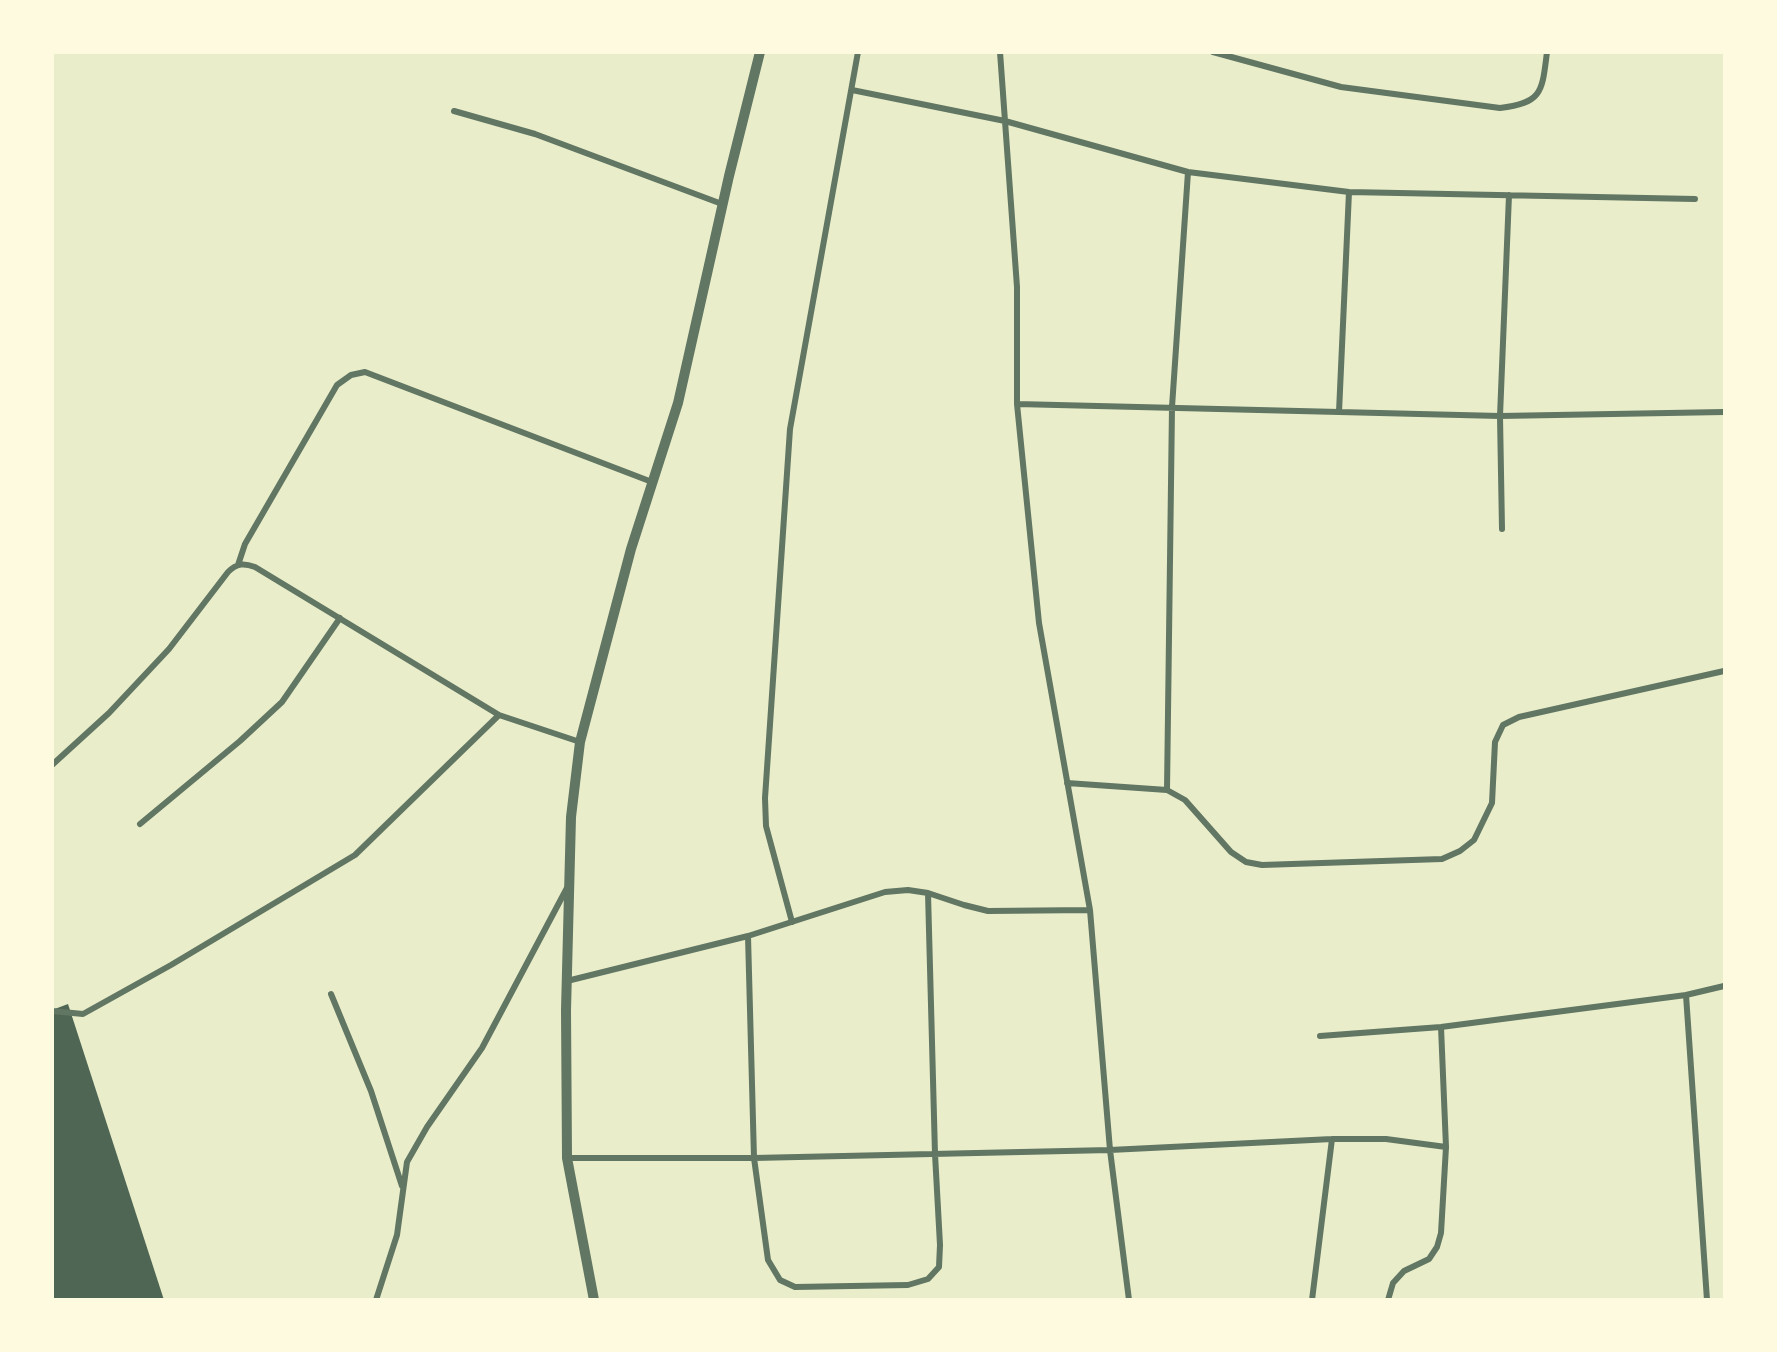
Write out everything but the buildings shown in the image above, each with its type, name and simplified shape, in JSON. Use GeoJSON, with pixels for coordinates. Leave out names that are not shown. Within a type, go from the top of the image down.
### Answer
{"type":"FeatureCollection","features":[{"type":"Feature","properties":{"kind":"street"},"geometry":{"type":"LineString","coordinates":[[594,1299],[567,1158],[567,981],[571,817],[580,742],[631,549],[678,402],[722,204],[760,52]]}},
{"type":"Feature","properties":{"kind":"street"},"geometry":{"type":"LineString","coordinates":[[792,922],[766,826],[765,798],[790,429],[858,52]]}},
{"type":"Feature","properties":{"kind":"street"},"geometry":{"type":"LineString","coordinates":[[1000,52],[1017,287],[1017,404],[1040,623],[1090,910],[1110,1150],[1129,1299]]}},
{"type":"Feature","properties":{"kind":"street"},"geometry":{"type":"LineString","coordinates":[[1213,52],[1341,87],[1500,108],[1518,106],[1533,99],[1542,88],[1547,52]]}},
{"type":"Feature","properties":{"kind":"street"},"geometry":{"type":"LineString","coordinates":[[852,90],[1005,122],[1188,172],[1349,192],[1695,199]]}},
{"type":"Feature","properties":{"kind":"street"},"geometry":{"type":"LineString","coordinates":[[454,111],[535,134],[722,204]]}},
{"type":"Feature","properties":{"kind":"street"},"geometry":{"type":"LineString","coordinates":[[1167,790],[1172,407],[1188,172]]}},
{"type":"Feature","properties":{"kind":"street"},"geometry":{"type":"LineString","coordinates":[[1339,412],[1349,192]]}},
{"type":"Feature","properties":{"kind":"street"},"geometry":{"type":"LineString","coordinates":[[1502,529],[1500,416],[1509,195]]}},
{"type":"Feature","properties":{"kind":"street"},"geometry":{"type":"LineString","coordinates":[[238,565],[245,544],[337,384],[351,375],[365,372],[652,482]]}},
{"type":"Feature","properties":{"kind":"street"},"geometry":{"type":"LineString","coordinates":[[1017,404],[1500,416],[1725,412]]}},
{"type":"Feature","properties":{"kind":"street"},"geometry":{"type":"LineString","coordinates":[[52,765],[109,713],[170,649],[228,572],[238,565],[246,564],[255,567],[499,715],[580,742]]}},
{"type":"Feature","properties":{"kind":"street"},"geometry":{"type":"LineString","coordinates":[[140,824],[240,741],[282,702],[340,618]]}},
{"type":"Feature","properties":{"kind":"street"},"geometry":{"type":"LineString","coordinates":[[1067,783],[1167,790],[1185,800],[1231,852],[1246,862],[1262,865],[1443,860],[1474,840],[1492,803],[1495,742],[1503,725],[1519,717],[1725,671]]}},
{"type":"Feature","properties":{"kind":"street"},"geometry":{"type":"LineString","coordinates":[[52,1011],[82,1014],[171,965],[355,855],[499,715]]}},
{"type":"Feature","properties":{"kind":"street"},"geometry":{"type":"LineString","coordinates":[[376,1299],[397,1235],[407,1162],[482,1048],[570,882]]}},
{"type":"Feature","properties":{"kind":"street"},"geometry":{"type":"LineString","coordinates":[[567,981],[748,936],[885,892],[908,890],[928,893],[988,911],[1090,910]]}},
{"type":"Feature","properties":{"kind":"street"},"geometry":{"type":"LineString","coordinates":[[748,936],[754,1158],[768,1260],[780,1280],[795,1287],[908,1285],[928,1280],[939,1267],[928,893]]}},
{"type":"Feature","properties":{"kind":"street"},"geometry":{"type":"LineString","coordinates":[[1320,1036],[1441,1027],[1686,995],[1725,986]]}},
{"type":"Feature","properties":{"kind":"street"},"geometry":{"type":"LineString","coordinates":[[331,994],[371,1091],[403,1190]]}},
{"type":"Feature","properties":{"kind":"street"},"geometry":{"type":"LineString","coordinates":[[1686,995],[1707,1299]]}},
{"type":"Feature","properties":{"kind":"street"},"geometry":{"type":"LineString","coordinates":[[1388,1299],[1392,1283],[1404,1271],[1429,1259],[1437,1247],[1441,1233],[1446,1147],[1441,1027]]}},
{"type":"Feature","properties":{"kind":"street"},"geometry":{"type":"LineString","coordinates":[[567,1158],[754,1158],[1110,1150],[1386,1138],[1446,1147]]}},
{"type":"Feature","properties":{"kind":"street"},"geometry":{"type":"LineString","coordinates":[[1312,1299],[1332,1139]]}}]}
